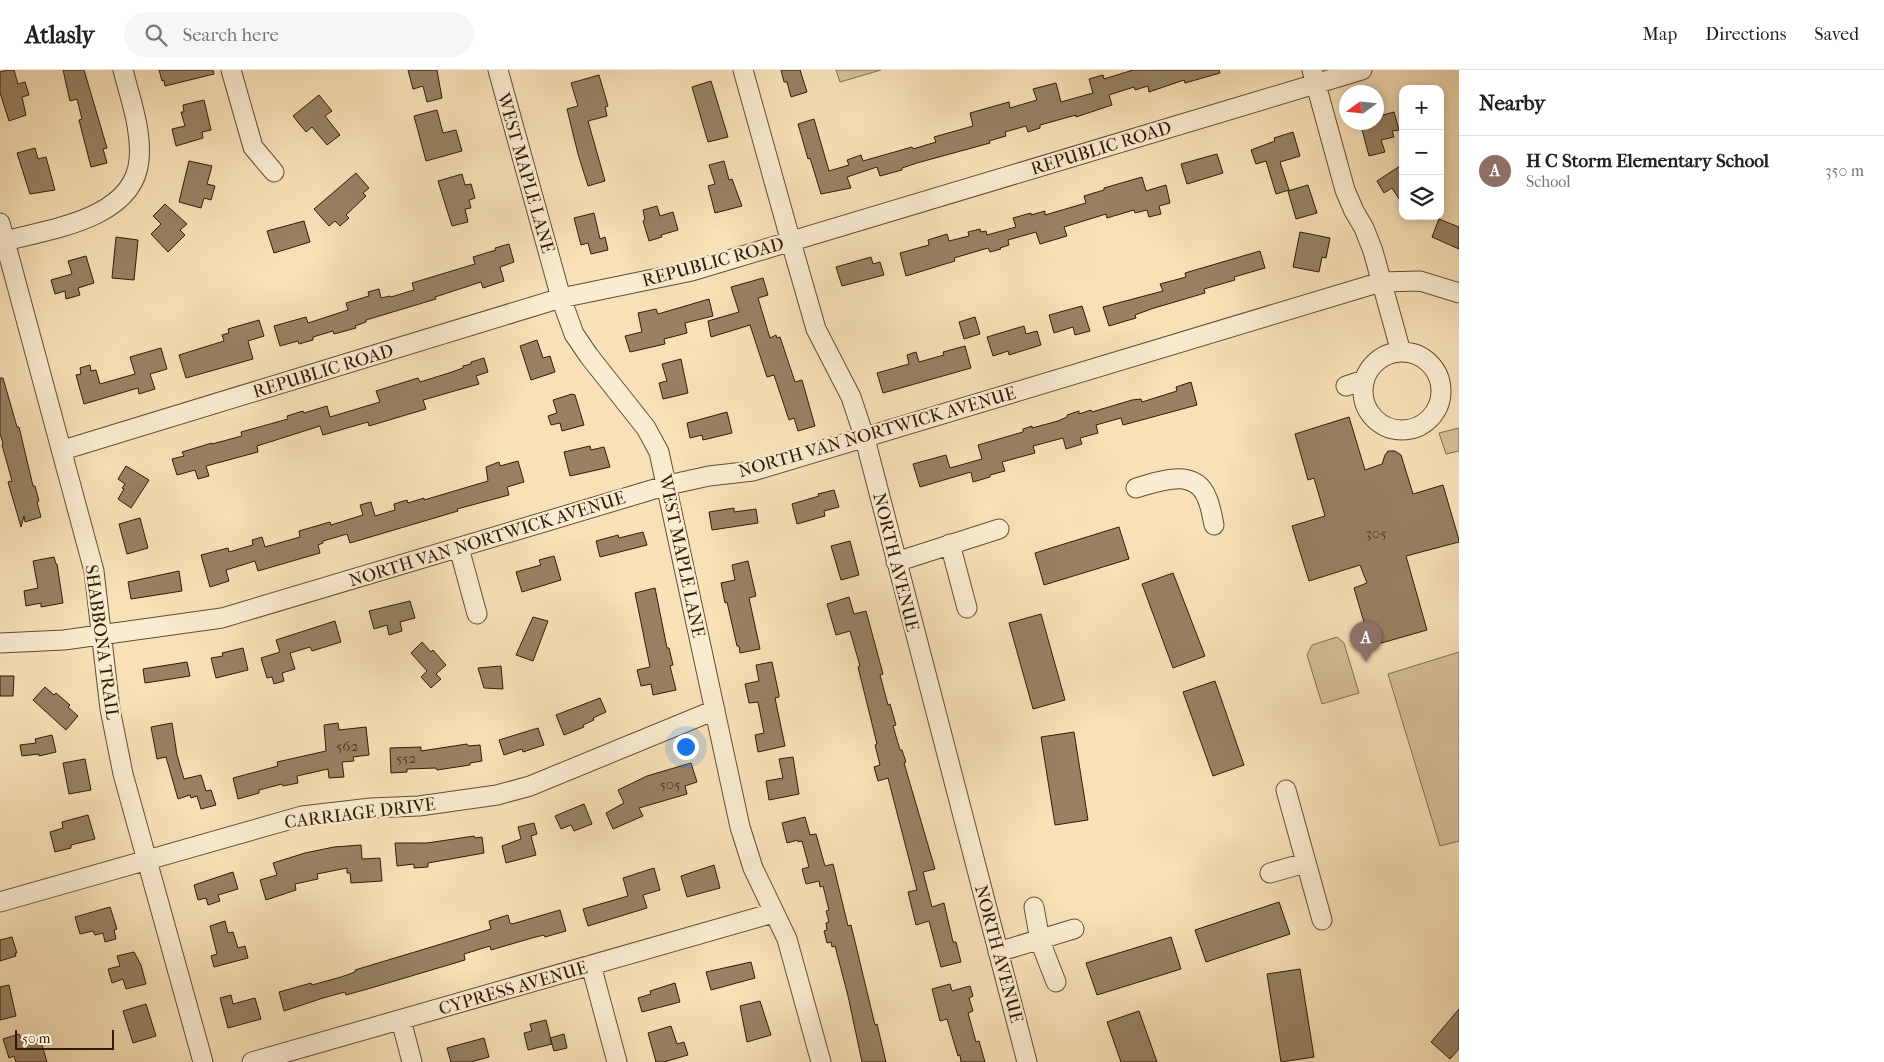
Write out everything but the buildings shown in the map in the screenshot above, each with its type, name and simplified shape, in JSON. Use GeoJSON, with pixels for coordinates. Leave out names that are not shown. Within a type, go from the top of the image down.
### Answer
{"type":"FeatureCollection","features":[{"type":"Feature","properties":{"kind":"street"},"geometry":{"type":"LineString","coordinates":[[5,241],[87,218],[108,208],[123,196],[136,173],[139,149],[138,133],[123,70]]}},
{"type":"Feature","properties":{"kind":"street"},"geometry":{"type":"LineString","coordinates":[[232,70],[252,147],[274,172]]}},
{"type":"Feature","properties":{"kind":"street","name":"WEST MAPLE LANE"},"geometry":{"type":"LineString","coordinates":[[498,70],[561,298],[574,334],[651,436],[660,452],[746,848],[773,913],[787,939],[821,1062]]}},
{"type":"Feature","properties":{"kind":"street","name":"NORTH AVENUE"},"geometry":{"type":"LineString","coordinates":[[743,70],[816,329],[851,397],[865,439],[1027,1062]]}},
{"type":"Feature","properties":{"kind":"street","name":"REPUBLIC ROAD"},"geometry":{"type":"LineString","coordinates":[[63,450],[561,298],[692,271],[790,242],[1314,77],[1362,70]]}},
{"type":"Feature","properties":{"kind":"street"},"geometry":{"type":"LineString","coordinates":[[1314,77],[1344,190],[1364,228],[1373,251],[1401,352]]}},
{"type":"Feature","properties":{"kind":"street","name":"SHABBONA TRAIL"},"geometry":{"type":"LineString","coordinates":[[0,223],[94,570],[110,709],[122,765],[203,1062]]}},
{"type":"Feature","properties":{"kind":"street","name":"NORTH VAN NORTWICK AVENUE"},"geometry":{"type":"LineString","coordinates":[[0,643],[64,640],[222,618],[668,485],[709,476],[753,471],[865,439],[1381,282],[1420,281],[1459,293]]}},
{"type":"Feature","properties":{"kind":"street"},"geometry":{"type":"LineString","coordinates":[[1401,352],[1413,354],[1424,359],[1433,368],[1439,379],[1441,391],[1439,404],[1432,416],[1422,425],[1409,430],[1396,431],[1383,426],[1372,418],[1365,406],[1362,393],[1355,383],[1378,360],[1389,354],[1401,352]]}},
{"type":"Feature","properties":{"kind":"street"},"geometry":{"type":"LineString","coordinates":[[1136,488],[1170,478],[1183,478],[1192,482],[1201,488],[1207,498],[1214,525]]}},
{"type":"Feature","properties":{"kind":"street"},"geometry":{"type":"LineString","coordinates":[[896,562],[999,529]]}},
{"type":"Feature","properties":{"kind":"street"},"geometry":{"type":"LineString","coordinates":[[950,544],[967,608]]}},
{"type":"Feature","properties":{"kind":"street"},"geometry":{"type":"LineString","coordinates":[[459,548],[477,614]]}},
{"type":"Feature","properties":{"kind":"street","name":"CARRIAGE DRIVE"},"geometry":{"type":"LineString","coordinates":[[0,902],[302,816],[371,808],[418,806],[505,793],[530,786],[715,710]]}},
{"type":"Feature","properties":{"kind":"street"},"geometry":{"type":"LineString","coordinates":[[1286,790],[1322,920]]}},
{"type":"Feature","properties":{"kind":"street"},"geometry":{"type":"LineString","coordinates":[[1270,873],[1305,863]]}},
{"type":"Feature","properties":{"kind":"street"},"geometry":{"type":"LineString","coordinates":[[1034,907],[1040,940],[1056,982]]}},
{"type":"Feature","properties":{"kind":"street","name":"CYPRESS AVENUE"},"geometry":{"type":"LineString","coordinates":[[252,1062],[773,913]]}},
{"type":"Feature","properties":{"kind":"street"},"geometry":{"type":"LineString","coordinates":[[998,952],[1074,929]]}},
{"type":"Feature","properties":{"kind":"street"},"geometry":{"type":"LineString","coordinates":[[591,965],[617,1062]]}},
{"type":"Feature","properties":{"kind":"street"},"geometry":{"type":"LineString","coordinates":[[401,1020],[412,1062]]}},
{"type":"Feature","properties":{"kind":"shaded area"},"geometry":{"type":"Polygon","coordinates":[[[836,70],[881,70],[840,82],[836,70]]]}},
{"type":"Feature","properties":{"kind":"shaded area"},"geometry":{"type":"Polygon","coordinates":[[[1459,428],[1459,451],[1446,454],[1439,433],[1459,428]]]}},
{"type":"Feature","properties":{"kind":"shaded area"},"geometry":{"type":"Polygon","coordinates":[[[1337,637],[1344,643],[1359,693],[1322,704],[1307,655],[1312,645],[1337,637]]]}},
{"type":"Feature","properties":{"kind":"shaded area"},"geometry":{"type":"Polygon","coordinates":[[[1459,652],[1459,841],[1440,846],[1388,674],[1459,652]]]}},
{"type":"Feature","properties":{"kind":"place","name":"H C Storm Elementary School"},"geometry":{"type":"Point","coordinates":[1366,662]}}]}
